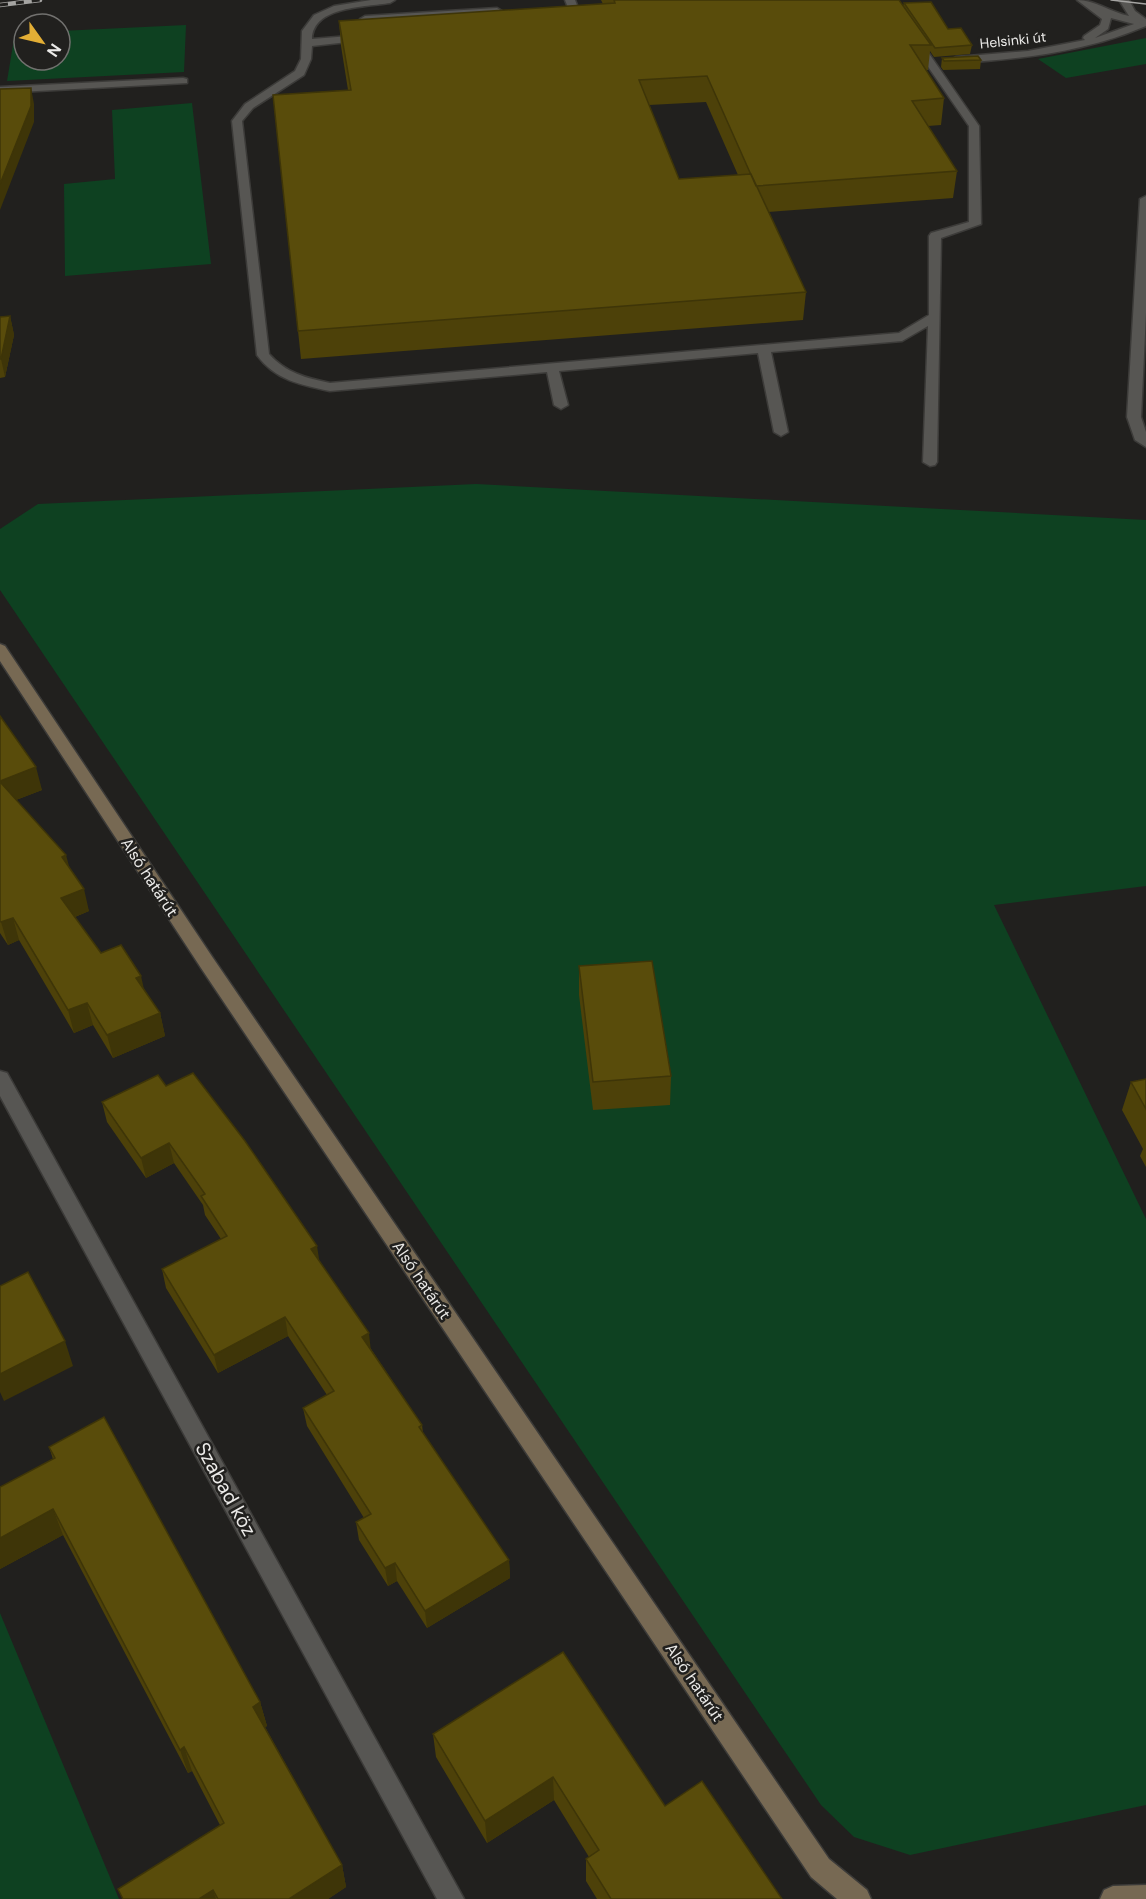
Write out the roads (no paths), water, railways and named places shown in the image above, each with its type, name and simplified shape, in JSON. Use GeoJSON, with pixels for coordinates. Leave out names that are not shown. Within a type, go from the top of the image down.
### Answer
{"type":"FeatureCollection","features":[{"type":"Feature","properties":{"kind":"street"},"geometry":{"type":"LineString","coordinates":[[390,0],[338,8],[318,17],[307,31],[306,59],[300,73],[249,106],[237,121],[263,355],[274,369],[293,379],[330,387],[902,337],[935,316]]}},
{"type":"Feature","properties":{"kind":"street"},"geometry":{"type":"LineString","coordinates":[[570,0],[572,18],[588,17]]}},
{"type":"Feature","properties":{"kind":"street"},"geometry":{"type":"LineString","coordinates":[[887,0],[974,126],[975,224],[935,236],[930,462]]}},
{"type":"Feature","properties":{"kind":"street"},"geometry":{"type":"LineString","coordinates":[[1082,0],[1100,4],[1118,17],[1145,23]]}},
{"type":"Feature","properties":{"kind":"street"},"geometry":{"type":"LineString","coordinates":[[1124,0],[1131,13],[1145,23]]}},
{"type":"Feature","properties":{"kind":"street","name":"Helsinki út"},"geometry":{"type":"LineString","coordinates":[[1064,48],[1094,36],[1104,27],[1107,19],[1100,4]]}},
{"type":"Feature","properties":{"kind":"street"},"geometry":{"type":"LineString","coordinates":[[364,19],[510,10]]}},
{"type":"Feature","properties":{"kind":"street","name":"Helsinki út"},"geometry":{"type":"LineString","coordinates":[[930,62],[1024,56],[1124,32],[1145,23]]}},
{"type":"Feature","properties":{"kind":"street"},"geometry":{"type":"LineString","coordinates":[[306,42],[377,37]]}},
{"type":"Feature","properties":{"kind":"street"},"geometry":{"type":"LineString","coordinates":[[0,90],[183,81]]}},
{"type":"Feature","properties":{"kind":"street"},"geometry":{"type":"LineString","coordinates":[[1146,199],[1144,279],[1134,417],[1142,440],[1146,443]]}},
{"type":"Feature","properties":{"kind":"street"},"geometry":{"type":"LineString","coordinates":[[764,349],[781,432]]}},
{"type":"Feature","properties":{"kind":"street"},"geometry":{"type":"LineString","coordinates":[[552,367],[561,405]]}},
{"type":"Feature","properties":{"kind":"street","name":"Alsó határút"},"geometry":{"type":"LineString","coordinates":[[0,649],[207,963],[820,1868],[858,1899]]}},
{"type":"Feature","properties":{"kind":"street","name":"Szabad köz"},"geometry":{"type":"LineString","coordinates":[[0,1078],[451,1899]]}},
{"type":"Feature","properties":{"kind":"street"},"geometry":{"type":"LineString","coordinates":[[1113,1899],[1146,1898]]}},
{"type":"Feature","properties":{"kind":"tram line"},"geometry":{"type":"LineString","coordinates":[[1111,0],[1146,4]]}},
{"type":"Feature","properties":{"kind":"railway"},"geometry":{"type":"LineString","coordinates":[[0,5],[40,0]]}}]}
